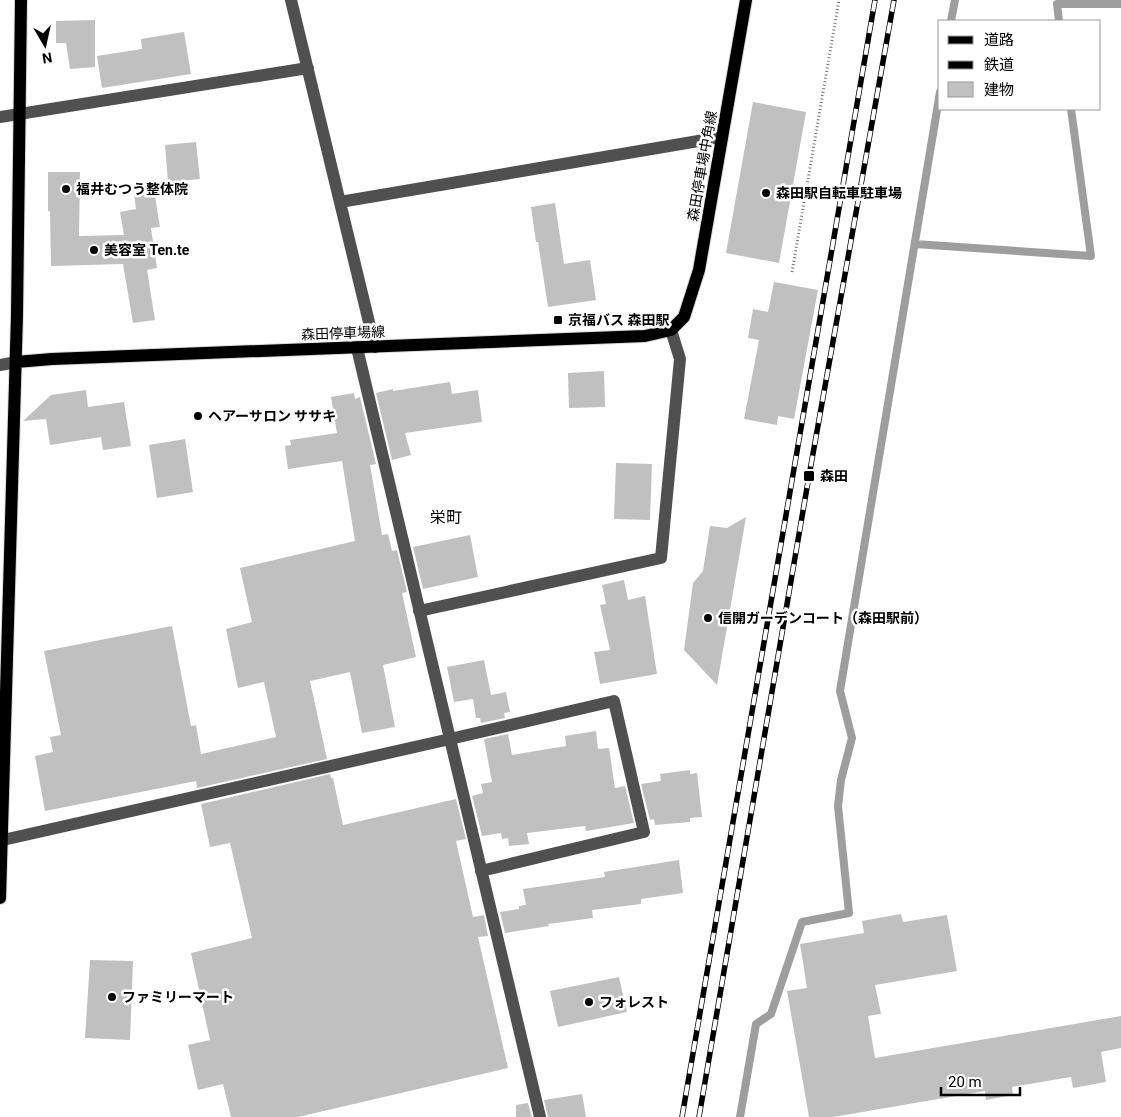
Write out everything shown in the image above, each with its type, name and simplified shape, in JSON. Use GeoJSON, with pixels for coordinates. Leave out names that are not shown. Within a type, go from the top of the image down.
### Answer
{"type":"FeatureCollection","features":[{"type":"Feature","properties":{"kind":"main road"},"geometry":{"type":"LineString","coordinates":[[0,898],[5,587],[16,362],[21,0]]}},
{"type":"Feature","properties":{"kind":"main road","name":"森田停車場中角線"},"geometry":{"type":"LineString","coordinates":[[671,330],[684,317],[700,270],[746,0]]}},
{"type":"Feature","properties":{"kind":"main road","name":"森田停車場線"},"geometry":{"type":"LineString","coordinates":[[16,362],[52,359],[644,336],[671,330]]}},
{"type":"Feature","properties":{"kind":"street"},"geometry":{"type":"LineString","coordinates":[[291,0],[375,347]]}},
{"type":"Feature","properties":{"kind":"street"},"geometry":{"type":"LineString","coordinates":[[0,117],[308,68]]}},
{"type":"Feature","properties":{"kind":"street"},"geometry":{"type":"LineString","coordinates":[[340,202],[722,138]]}},
{"type":"Feature","properties":{"kind":"street"},"geometry":{"type":"LineString","coordinates":[[419,611],[661,558],[680,359],[671,330]]}},
{"type":"Feature","properties":{"kind":"street"},"geometry":{"type":"LineString","coordinates":[[356,348],[540,1117]]}},
{"type":"Feature","properties":{"kind":"street"},"geometry":{"type":"LineString","coordinates":[[0,365],[16,362]]}},
{"type":"Feature","properties":{"kind":"street"},"geometry":{"type":"LineString","coordinates":[[2,847],[614,701],[644,832],[482,871]]}},
{"type":"Feature","properties":{"kind":"path"},"geometry":{"type":"LineString","coordinates":[[792,272],[840,0]]}},
{"type":"Feature","properties":{"kind":"building"},"geometry":{"type":"Polygon","coordinates":[[[95,20],[95,67],[70,69],[66,43],[56,43],[56,21],[95,20]]]}},
{"type":"Feature","properties":{"kind":"building"},"geometry":{"type":"Polygon","coordinates":[[[184,32],[191,74],[102,88],[97,56],[142,49],[141,39],[184,32]]]}},
{"type":"Feature","properties":{"kind":"building"},"geometry":{"type":"Polygon","coordinates":[[[753,102],[806,112],[779,263],[726,253],[753,102]]]}},
{"type":"Feature","properties":{"kind":"building"},"geometry":{"type":"Polygon","coordinates":[[[196,142],[200,179],[168,182],[165,145],[196,142]]]}},
{"type":"Feature","properties":{"kind":"building"},"geometry":{"type":"Polygon","coordinates":[[[48,172],[80,172],[79,236],[124,235],[120,212],[136,209],[133,187],[153,184],[160,227],[151,228],[157,268],[147,270],[155,320],[133,323],[123,264],[51,266],[48,172]]]}},
{"type":"Feature","properties":{"kind":"building"},"geometry":{"type":"Polygon","coordinates":[[[555,203],[564,264],[590,260],[596,300],[548,307],[531,207],[555,203]]]}},
{"type":"Feature","properties":{"kind":"building"},"geometry":{"type":"Polygon","coordinates":[[[774,282],[818,290],[794,419],[778,416],[777,425],[744,419],[759,340],[748,338],[753,309],[768,312],[774,282]]]}},
{"type":"Feature","properties":{"kind":"building"},"geometry":{"type":"Polygon","coordinates":[[[604,371],[605,407],[569,408],[568,373],[604,371]]]}},
{"type":"Feature","properties":{"kind":"building"},"geometry":{"type":"Polygon","coordinates":[[[450,382],[452,394],[478,390],[482,422],[405,433],[411,455],[392,460],[376,393],[450,382]]]}},
{"type":"Feature","properties":{"kind":"building"},"geometry":{"type":"Polygon","coordinates":[[[86,390],[88,407],[124,402],[131,446],[103,450],[101,437],[50,445],[46,419],[23,421],[51,395],[86,390]]]}},
{"type":"Feature","properties":{"kind":"building"},"geometry":{"type":"Polygon","coordinates":[[[354,393],[355,399],[360,397],[376,464],[370,465],[382,535],[388,534],[392,551],[397,550],[407,592],[402,593],[416,657],[383,665],[395,727],[362,733],[350,672],[310,681],[327,759],[197,788],[196,781],[45,811],[35,756],[53,752],[50,737],[61,735],[44,651],[172,626],[191,726],[196,725],[201,754],[276,737],[264,682],[238,688],[226,629],[252,622],[240,568],[355,541],[342,461],[288,469],[285,446],[291,445],[290,440],[337,433],[331,397],[354,393]]]}},
{"type":"Feature","properties":{"kind":"building"},"geometry":{"type":"Polygon","coordinates":[[[185,439],[193,492],[157,498],[149,445],[185,439]]]}},
{"type":"Feature","properties":{"kind":"building"},"geometry":{"type":"Polygon","coordinates":[[[616,463],[652,464],[650,520],[614,519],[616,463]]]}},
{"type":"Feature","properties":{"kind":"building","name":"信開ガーデンコート（森田駅前）"},"geometry":{"type":"Polygon","coordinates":[[[746,517],[717,685],[684,650],[693,583],[703,571],[710,526],[727,528],[746,517]]]}},
{"type":"Feature","properties":{"kind":"building"},"geometry":{"type":"Polygon","coordinates":[[[470,535],[478,577],[423,589],[413,547],[470,535]]]}},
{"type":"Feature","properties":{"kind":"building"},"geometry":{"type":"Polygon","coordinates":[[[624,580],[628,600],[645,596],[657,674],[600,684],[594,652],[610,650],[600,605],[606,604],[602,585],[624,580]]]}},
{"type":"Feature","properties":{"kind":"building"},"geometry":{"type":"Polygon","coordinates":[[[484,660],[491,695],[506,692],[510,712],[504,713],[505,718],[481,723],[480,718],[476,718],[473,699],[454,702],[447,667],[484,660]]]}},
{"type":"Feature","properties":{"kind":"building"},"geometry":{"type":"Polygon","coordinates":[[[596,731],[598,749],[609,748],[615,788],[625,786],[634,823],[586,831],[585,826],[527,833],[529,844],[509,846],[508,838],[502,839],[501,833],[482,836],[472,796],[483,793],[481,784],[492,782],[484,739],[508,734],[512,755],[566,746],[565,736],[596,731]]]}},
{"type":"Feature","properties":{"kind":"building"},"geometry":{"type":"Polygon","coordinates":[[[690,770],[690,774],[697,773],[702,817],[690,818],[690,822],[655,825],[654,819],[650,820],[641,784],[661,781],[660,774],[690,770]]]}},
{"type":"Feature","properties":{"kind":"building"},"geometry":{"type":"Polygon","coordinates":[[[330,774],[331,778],[333,778],[343,825],[456,799],[466,839],[456,841],[473,917],[484,915],[488,936],[478,937],[508,1068],[298,1117],[231,1117],[223,1084],[198,1090],[188,1045],[210,1040],[191,953],[252,938],[230,843],[210,847],[201,804],[330,774]]]}},
{"type":"Feature","properties":{"kind":"building"},"geometry":{"type":"Polygon","coordinates":[[[679,860],[683,893],[641,899],[641,904],[592,910],[593,918],[548,924],[549,926],[505,933],[500,912],[519,909],[519,906],[526,905],[523,889],[605,877],[604,872],[679,860]]]}},
{"type":"Feature","properties":{"kind":"building"},"geometry":{"type":"Polygon","coordinates":[[[901,914],[903,922],[947,915],[957,971],[875,985],[881,1014],[868,1016],[875,1058],[1121,1016],[1121,1048],[1101,1052],[1106,1082],[1073,1088],[1071,1077],[1012,1087],[1013,1095],[986,1100],[985,1091],[833,1117],[809,1117],[787,991],[807,988],[800,944],[864,933],[862,921],[901,914]]]}},
{"type":"Feature","properties":{"kind":"building"},"geometry":{"type":"Polygon","coordinates":[[[90,960],[133,961],[130,1040],[85,1038],[90,960]]]}},
{"type":"Feature","properties":{"kind":"building","name":"フォレスト"},"geometry":{"type":"Polygon","coordinates":[[[619,977],[627,1012],[558,1027],[550,991],[619,977]]]}},
{"type":"Feature","properties":{"kind":"building"},"geometry":{"type":"Polygon","coordinates":[[[582,1094],[586,1117],[548,1117],[544,1100],[582,1094]]]}},
{"type":"Feature","properties":{"kind":"building"},"geometry":{"type":"Polygon","coordinates":[[[528,1103],[532,1117],[516,1117],[516,1105],[528,1103]]]}},
{"type":"Feature","properties":{"kind":"waterway"},"geometry":{"type":"LineString","coordinates":[[951,20],[955,0]]}},
{"type":"Feature","properties":{"kind":"waterway"},"geometry":{"type":"LineString","coordinates":[[1059,20],[1057,4],[1121,4]]}},
{"type":"Feature","properties":{"kind":"waterway"},"geometry":{"type":"LineString","coordinates":[[740,1117],[756,1024],[771,1014],[802,922],[849,913],[838,806],[841,780],[852,738],[840,691],[938,104]]}},
{"type":"Feature","properties":{"kind":"waterway"},"geometry":{"type":"LineString","coordinates":[[915,244],[1091,256],[1071,110]]}},
{"type":"Feature","properties":{"kind":"railway"},"geometry":{"type":"LineString","coordinates":[[682,1117],[875,0]]}},
{"type":"Feature","properties":{"kind":"railway"},"geometry":{"type":"LineString","coordinates":[[699,1117],[809,476],[894,0]]}},
{"type":"Feature","properties":{"kind":"place","name":"福井むつう整体院"},"geometry":{"type":"Point","coordinates":[66,189]}},
{"type":"Feature","properties":{"kind":"place","name":"森田駅自転車駐車場"},"geometry":{"type":"Point","coordinates":[766,193]}},
{"type":"Feature","properties":{"kind":"place","name":"美容室 Ten.te"},"geometry":{"type":"Point","coordinates":[94,250]}},
{"type":"Feature","properties":{"kind":"place","name":"京福バス 森田駅"},"geometry":{"type":"Point","coordinates":[558,320]}},
{"type":"Feature","properties":{"kind":"place","name":"ヘアーサロン ササキ"},"geometry":{"type":"Point","coordinates":[198,416]}},
{"type":"Feature","properties":{"kind":"place","name":"森田"},"geometry":{"type":"Point","coordinates":[809,476]}},
{"type":"Feature","properties":{"kind":"place","name":"信開ガーデンコート（森田駅前）"},"geometry":{"type":"Point","coordinates":[708,618]}},
{"type":"Feature","properties":{"kind":"place","name":"ファミリーマート"},"geometry":{"type":"Point","coordinates":[112,997]}},
{"type":"Feature","properties":{"kind":"place","name":"フォレスト"},"geometry":{"type":"Point","coordinates":[589,1002]}},
{"type":"Feature","properties":{"kind":"district","name":"栄町"},"geometry":{"type":"Point","coordinates":[446,517]}}]}
